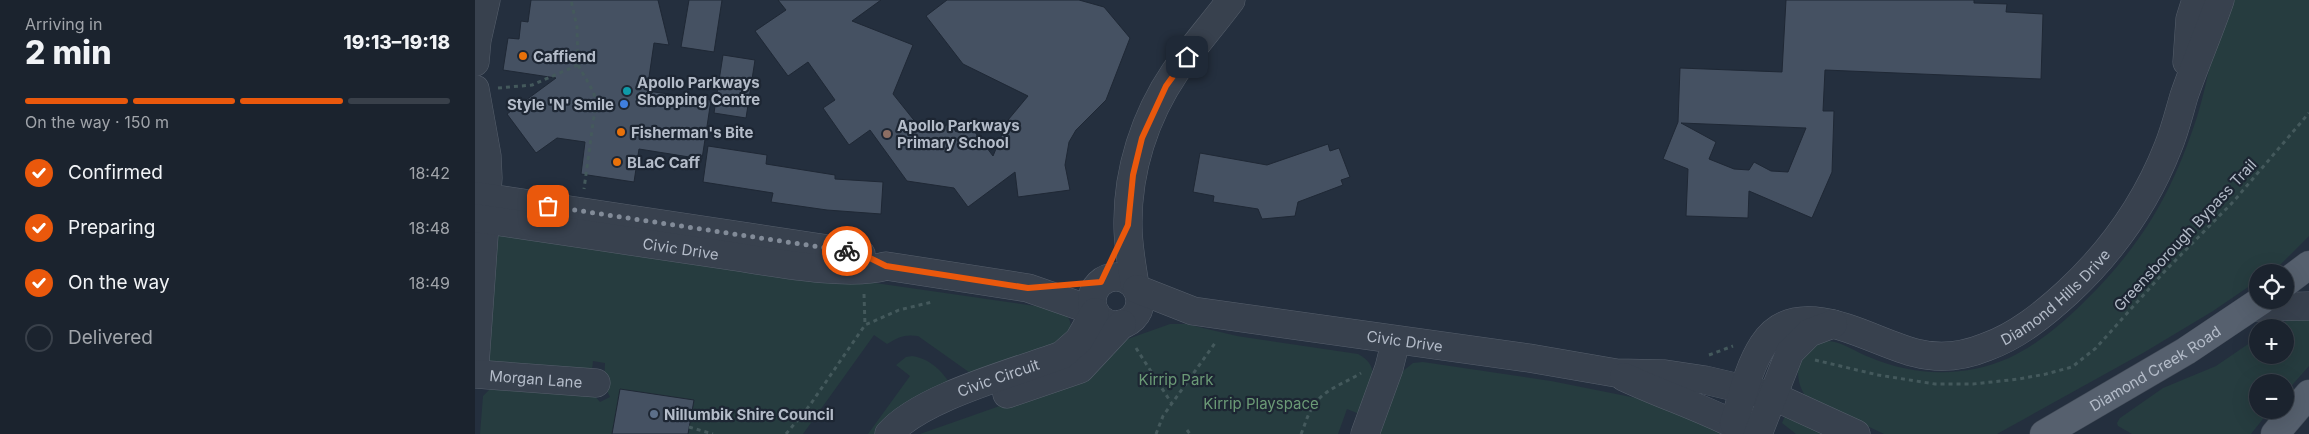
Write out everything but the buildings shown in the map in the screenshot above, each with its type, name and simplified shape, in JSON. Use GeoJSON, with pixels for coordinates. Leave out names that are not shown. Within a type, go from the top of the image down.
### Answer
{"type":"FeatureCollection","features":[{"type":"Feature","properties":{"kind":"main road"},"geometry":{"type":"LineString","coordinates":[[2294,276],[2309,265]]}},
{"type":"Feature","properties":{"kind":"main road","name":"Diamond Creek Road"},"geometry":{"type":"LineString","coordinates":[[2044,434],[2186,351],[2249,309]]}},
{"type":"Feature","properties":{"kind":"main road"},"geometry":{"type":"LineString","coordinates":[[2275,434],[2309,394]]}},
{"type":"Feature","properties":{"kind":"street"},"geometry":{"type":"LineString","coordinates":[[475,62],[477,40],[486,0]]}},
{"type":"Feature","properties":{"kind":"street"},"geometry":{"type":"LineString","coordinates":[[1128,225],[1101,282],[1092,296],[1095,312],[1098,317],[1109,324],[1123,324],[1133,318],[1139,309],[1140,299],[1136,288],[1128,225],[1133,175],[1142,138],[1149,120],[1176,71],[1231,0]]}},
{"type":"Feature","properties":{"kind":"street","name":"Diamond Hills Drive"},"geometry":{"type":"LineString","coordinates":[[2184,96],[2190,19],[2196,0]]}},
{"type":"Feature","properties":{"kind":"street","name":"Diamond Hills Drive"},"geometry":{"type":"LineString","coordinates":[[1749,430],[1745,388],[1755,358],[1776,330],[1796,321],[1822,321],[1901,349],[1928,355],[1959,355],[1986,347],[2017,332],[2057,302],[2104,256],[2124,230],[2154,178],[2168,148],[2184,96],[2220,0]]}},
{"type":"Feature","properties":{"kind":"street"},"geometry":{"type":"LineString","coordinates":[[475,362],[481,208],[488,167],[485,89]]}},
{"type":"Feature","properties":{"kind":"street","name":"Civic Drive"},"geometry":{"type":"LineString","coordinates":[[481,208],[853,252],[877,260],[886,266],[1028,288],[1095,312]]}},
{"type":"Feature","properties":{"kind":"street"},"geometry":{"type":"LineString","coordinates":[[1101,282],[1108,278],[1123,278],[1136,288]]}},
{"type":"Feature","properties":{"kind":"street","name":"Civic Drive"},"geometry":{"type":"LineString","coordinates":[[1028,288],[1101,282]]}},
{"type":"Feature","properties":{"kind":"street","name":"Civic Drive"},"geometry":{"type":"LineString","coordinates":[[1136,288],[1193,311],[1529,358],[1616,373],[1665,374],[1745,388],[1773,396],[1856,434]]}},
{"type":"Feature","properties":{"kind":"street"},"geometry":{"type":"LineString","coordinates":[[2294,305],[2309,306]]}},
{"type":"Feature","properties":{"kind":"street","name":"Civic Drive"},"geometry":{"type":"LineString","coordinates":[[1123,324],[1193,311]]}},
{"type":"Feature","properties":{"kind":"street","name":"Civic Circuit"},"geometry":{"type":"LineString","coordinates":[[889,434],[899,423],[923,408],[1062,355],[1079,340],[1095,312]]}},
{"type":"Feature","properties":{"kind":"street","name":"Civic Circuit"},"geometry":{"type":"LineString","coordinates":[[909,434],[960,411],[1070,374],[1090,359],[1123,324]]}},
{"type":"Feature","properties":{"kind":"street"},"geometry":{"type":"LineString","coordinates":[[1749,430],[1773,396],[1783,366],[1795,347],[1809,334],[1833,324]]}},
{"type":"Feature","properties":{"kind":"street"},"geometry":{"type":"LineString","coordinates":[[1365,434],[1389,368],[1396,340]]}},
{"type":"Feature","properties":{"kind":"street","name":"Civic Drive"},"geometry":{"type":"LineString","coordinates":[[1616,373],[1663,396],[1749,430]]}},
{"type":"Feature","properties":{"kind":"street","name":"Morgan Lane"},"geometry":{"type":"LineString","coordinates":[[475,374],[599,382]]}},
{"type":"Feature","properties":{"kind":"path"},"geometry":{"type":"LineString","coordinates":[[571,0],[577,27],[578,65],[593,91],[596,101],[583,195]]}},
{"type":"Feature","properties":{"kind":"path"},"geometry":{"type":"LineString","coordinates":[[485,89],[531,86],[578,65]]}},
{"type":"Feature","properties":{"kind":"path","name":"Greensborough Bypass Trail"},"geometry":{"type":"LineString","coordinates":[[2073,366],[2096,348],[2165,271],[2233,202],[2309,113]]}},
{"type":"Feature","properties":{"kind":"path"},"geometry":{"type":"LineString","coordinates":[[864,292],[865,325]]}},
{"type":"Feature","properties":{"kind":"path"},"geometry":{"type":"LineString","coordinates":[[787,434],[811,405],[865,325],[899,310],[932,302]]}},
{"type":"Feature","properties":{"kind":"path"},"geometry":{"type":"LineString","coordinates":[[1156,434],[1163,416],[1215,343]]}},
{"type":"Feature","properties":{"kind":"path"},"geometry":{"type":"LineString","coordinates":[[1137,348],[1172,404]]}},
{"type":"Feature","properties":{"kind":"path"},"geometry":{"type":"LineString","coordinates":[[1301,434],[1309,414],[1321,398],[1336,385],[1367,369]]}},
{"type":"Feature","properties":{"kind":"path"},"geometry":{"type":"LineString","coordinates":[[689,427],[713,434]]}},
{"type":"Feature","properties":{"kind":"path"},"geometry":{"type":"LineString","coordinates":[[1187,430],[1190,434]]}},
{"type":"Feature","properties":{"kind":"green space"},"geometry":{"type":"Polygon","coordinates":[[[2228,0],[2309,0],[2309,236],[2281,264],[2249,264],[2249,286],[2213,311],[2143,353],[1997,434],[1884,434],[1806,397],[1801,389],[1798,371],[1803,354],[1817,343],[1832,341],[1886,363],[1921,371],[1939,372],[1974,369],[2009,358],[2030,347],[2076,310],[2123,260],[2139,239],[2166,194],[2197,117],[2228,0]]]}},
{"type":"Feature","properties":{"kind":"green space"},"geometry":{"type":"Polygon","coordinates":[[[498,233],[687,256],[1049,308],[1066,316],[1071,323],[1071,328],[1066,342],[973,375],[918,336],[909,335],[887,344],[874,335],[803,434],[480,434],[483,396],[493,386],[594,395],[600,402],[610,397],[604,384],[605,363],[593,361],[592,370],[484,365],[491,242],[498,233]]]}},
{"type":"Feature","properties":{"kind":"green space"},"geometry":{"type":"Polygon","coordinates":[[[2309,318],[2309,366],[2294,383],[2294,374],[2249,374],[2249,419],[2263,419],[2251,434],[2132,434],[2118,426],[2117,423],[2120,418],[2163,388],[2216,366],[2249,343],[2249,364],[2294,364],[2294,319],[2291,319],[2309,318]]]}},
{"type":"Feature","properties":{"kind":"green space","name":"Kirrip Park"},"geometry":{"type":"Polygon","coordinates":[[[1170,324],[1186,324],[1237,336],[1358,354],[1371,366],[1373,373],[1371,389],[1362,415],[1347,409],[1338,434],[920,434],[1011,402],[1125,340],[1170,324]]]}},
{"type":"Feature","properties":{"kind":"green space"},"geometry":{"type":"Polygon","coordinates":[[[912,356],[924,359],[934,366],[950,384],[879,434],[868,434],[910,376],[896,365],[906,357],[912,356]]]}},
{"type":"Feature","properties":{"kind":"green space"},"geometry":{"type":"Polygon","coordinates":[[[1423,362],[1551,381],[1641,399],[1724,434],[1375,434],[1398,375],[1413,363],[1423,362]]]}},
{"type":"Feature","properties":{"kind":"green space"},"geometry":{"type":"Polygon","coordinates":[[[1785,416],[1826,434],[1796,434],[1782,423],[1785,416]]]}},
{"type":"Feature","properties":{"kind":"way so far"},"geometry":{"type":"LineString","coordinates":[[548,206],[847,251]]}},
{"type":"Feature","properties":{"kind":"place","name":"Caffiend"},"geometry":{"type":"Point","coordinates":[523,56]}},
{"type":"Feature","properties":{"kind":"place","name":"Apollo Parkways Shopping Centre"},"geometry":{"type":"Point","coordinates":[627,91]}},
{"type":"Feature","properties":{"kind":"place","name":"Style 'N' Smile"},"geometry":{"type":"Point","coordinates":[624,104]}},
{"type":"Feature","properties":{"kind":"place","name":"Fisherman's Bite"},"geometry":{"type":"Point","coordinates":[621,132]}},
{"type":"Feature","properties":{"kind":"place","name":"Apollo Parkways Primary School"},"geometry":{"type":"Point","coordinates":[887,134]}},
{"type":"Feature","properties":{"kind":"place","name":"BLaC Caff"},"geometry":{"type":"Point","coordinates":[617,162]}},
{"type":"Feature","properties":{"kind":"place","name":"Nillumbik Shire Council"},"geometry":{"type":"Point","coordinates":[654,414]}},
{"type":"Feature","properties":{"kind":"route"},"geometry":{"type":"LineString","coordinates":[[847,251],[877,260],[886,266],[1028,288],[1101,282],[1128,225],[1133,175],[1142,138],[1157,102],[1187,57]]}},
{"type":"Feature","properties":{"kind":"park label","name":"Kirrip Playspace"},"geometry":{"type":"Point","coordinates":[1261,403]}}]}
